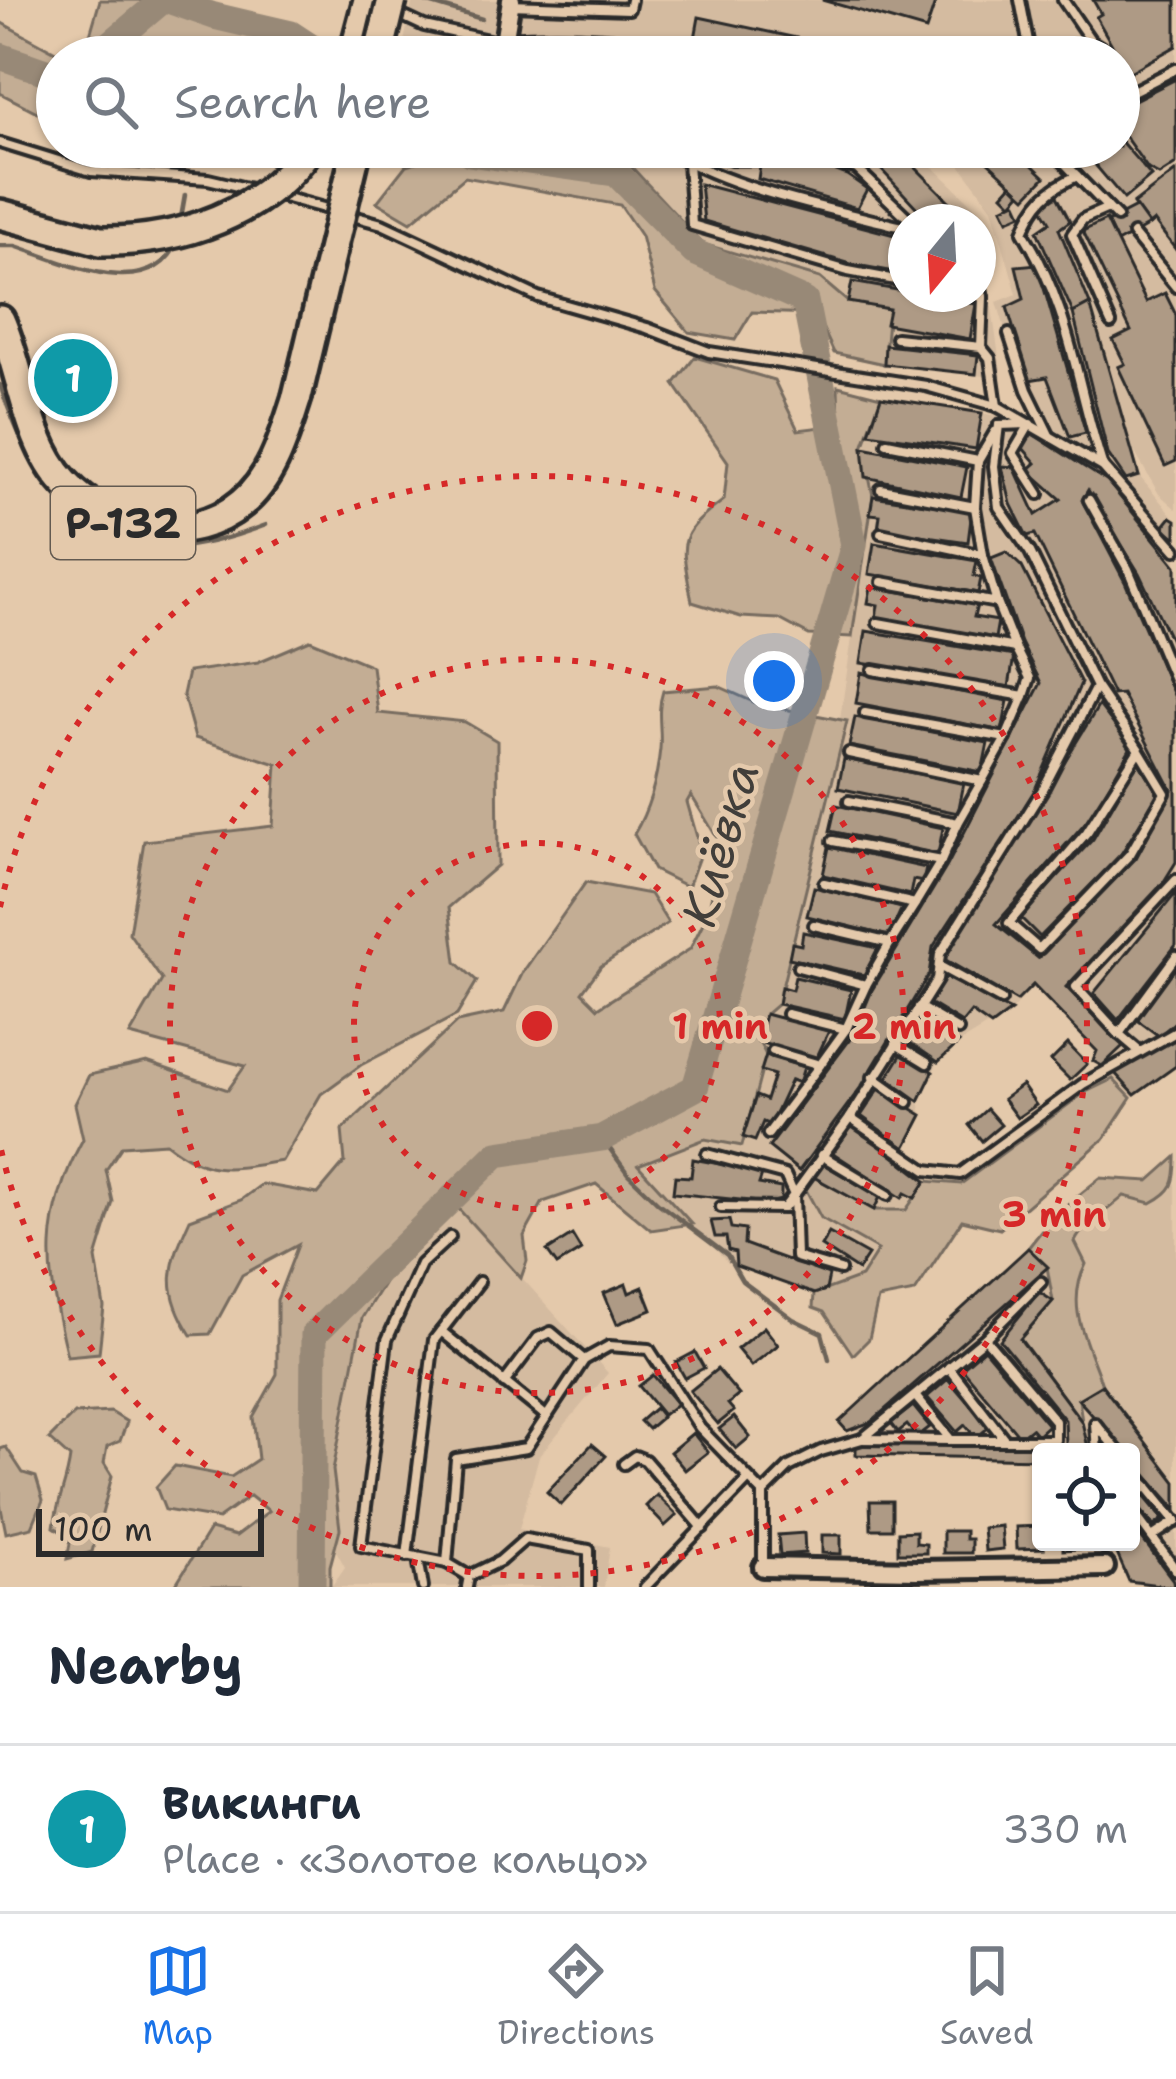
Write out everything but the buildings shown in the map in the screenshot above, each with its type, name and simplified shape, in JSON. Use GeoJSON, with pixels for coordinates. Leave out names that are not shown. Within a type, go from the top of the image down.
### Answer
{"type":"FeatureCollection","features":[{"type":"Feature","properties":{"kind":"highway"},"geometry":{"type":"LineString","coordinates":[[359,36],[369,0]]}},
{"type":"Feature","properties":{"kind":"highway"},"geometry":{"type":"LineString","coordinates":[[383,36],[392,0]]}},
{"type":"Feature","properties":{"kind":"highway"},"geometry":{"type":"LineString","coordinates":[[0,214],[101,241],[136,242],[193,231],[254,202],[293,168]]}},
{"type":"Feature","properties":{"kind":"highway","name":"Р-132"},"geometry":{"type":"LineString","coordinates":[[0,320],[36,432],[65,483],[120,522],[166,530],[204,523],[243,503],[276,459],[297,397],[352,168]]}},
{"type":"Feature","properties":{"kind":"street"},"geometry":{"type":"LineString","coordinates":[[505,36],[510,3]]}},
{"type":"Feature","properties":{"kind":"street"},"geometry":{"type":"LineString","coordinates":[[763,1567],[918,1579],[1105,1567]]}},
{"type":"Feature","properties":{"kind":"lane"},"geometry":{"type":"LineString","coordinates":[[369,0],[424,26],[471,36]]}},
{"type":"Feature","properties":{"kind":"lane"},"geometry":{"type":"LineString","coordinates":[[510,3],[629,9],[631,0]]}},
{"type":"Feature","properties":{"kind":"lane"},"geometry":{"type":"LineString","coordinates":[[1020,0],[1027,36]]}},
{"type":"Feature","properties":{"kind":"lane"},"geometry":{"type":"LineString","coordinates":[[1063,0],[1088,36]]}},
{"type":"Feature","properties":{"kind":"lane"},"geometry":{"type":"LineString","coordinates":[[1140,87],[1176,69]]}},
{"type":"Feature","properties":{"kind":"lane"},"geometry":{"type":"LineString","coordinates":[[0,143],[36,154]]}},
{"type":"Feature","properties":{"kind":"lane"},"geometry":{"type":"LineString","coordinates":[[81,168],[229,182],[382,224],[538,297],[647,328],[710,352],[926,386],[997,406],[1103,467],[1176,550]]}},
{"type":"Feature","properties":{"kind":"lane"},"geometry":{"type":"LineString","coordinates":[[688,168],[692,225],[848,272],[888,279]]}},
{"type":"Feature","properties":{"kind":"lane"},"geometry":{"type":"LineString","coordinates":[[702,168],[791,199],[888,220]]}},
{"type":"Feature","properties":{"kind":"lane"},"geometry":{"type":"LineString","coordinates":[[854,168],[890,204]]}},
{"type":"Feature","properties":{"kind":"lane"},"geometry":{"type":"LineString","coordinates":[[1069,168],[1117,218]]}},
{"type":"Feature","properties":{"kind":"lane"},"geometry":{"type":"LineString","coordinates":[[1077,176],[1051,188],[1033,208],[1023,232],[1048,272],[1068,327],[1103,467]]}},
{"type":"Feature","properties":{"kind":"lane"},"geometry":{"type":"LineString","coordinates":[[1108,208],[1083,220],[1072,234],[1112,322]]}},
{"type":"Feature","properties":{"kind":"lane"},"geometry":{"type":"LineString","coordinates":[[1133,234],[1176,287]]}},
{"type":"Feature","properties":{"kind":"lane"},"geometry":{"type":"LineString","coordinates":[[982,312],[981,347],[990,358],[997,406]]}},
{"type":"Feature","properties":{"kind":"lane"},"geometry":{"type":"LineString","coordinates":[[1009,334],[1027,390],[1050,436]]}},
{"type":"Feature","properties":{"kind":"lane"},"geometry":{"type":"LineString","coordinates":[[896,338],[981,347]]}},
{"type":"Feature","properties":{"kind":"lane"},"geometry":{"type":"LineString","coordinates":[[999,425],[1030,424]]}},
{"type":"Feature","properties":{"kind":"lane"},"geometry":{"type":"LineString","coordinates":[[1030,424],[1013,453],[1039,494]]}},
{"type":"Feature","properties":{"kind":"lane"},"geometry":{"type":"LineString","coordinates":[[768,1134],[846,1029],[866,985],[941,861],[1006,738],[1030,678],[997,602],[975,507],[978,461],[999,425]]}},
{"type":"Feature","properties":{"kind":"lane"},"geometry":{"type":"LineString","coordinates":[[999,425],[994,466],[999,507],[1030,552],[1096,687],[1139,749],[1165,793],[1130,854],[1039,949],[1009,923],[1087,832],[1139,749]]}},
{"type":"Feature","properties":{"kind":"lane"},"geometry":{"type":"LineString","coordinates":[[887,443],[978,461]]}},
{"type":"Feature","properties":{"kind":"lane"},"geometry":{"type":"LineString","coordinates":[[880,490],[975,507]]}},
{"type":"Feature","properties":{"kind":"lane"},"geometry":{"type":"LineString","coordinates":[[1089,500],[1128,569],[1176,684]]}},
{"type":"Feature","properties":{"kind":"lane"},"geometry":{"type":"LineString","coordinates":[[880,533],[983,554]]}},
{"type":"Feature","properties":{"kind":"lane"},"geometry":{"type":"LineString","coordinates":[[882,582],[997,602]]}},
{"type":"Feature","properties":{"kind":"lane"},"geometry":{"type":"LineString","coordinates":[[878,623],[1015,648]]}},
{"type":"Feature","properties":{"kind":"lane"},"geometry":{"type":"LineString","coordinates":[[873,670],[1024,696]]}},
{"type":"Feature","properties":{"kind":"lane"},"geometry":{"type":"LineString","coordinates":[[721,1207],[784,1208],[850,1118],[937,980],[940,954],[1043,789],[1096,687]]}},
{"type":"Feature","properties":{"kind":"lane"},"geometry":{"type":"LineString","coordinates":[[866,713],[1006,738]]}},
{"type":"Feature","properties":{"kind":"lane"},"geometry":{"type":"LineString","coordinates":[[848,753],[982,781]]}},
{"type":"Feature","properties":{"kind":"lane"},"geometry":{"type":"LineString","coordinates":[[849,801],[958,824]]}},
{"type":"Feature","properties":{"kind":"lane"},"geometry":{"type":"LineString","coordinates":[[833,841],[941,861]]}},
{"type":"Feature","properties":{"kind":"lane"},"geometry":{"type":"LineString","coordinates":[[1139,1051],[1076,987],[1176,880]]}},
{"type":"Feature","properties":{"kind":"lane"},"geometry":{"type":"LineString","coordinates":[[824,884],[915,904]]}},
{"type":"Feature","properties":{"kind":"lane"},"geometry":{"type":"LineString","coordinates":[[814,925],[890,944]]}},
{"type":"Feature","properties":{"kind":"lane"},"geometry":{"type":"LineString","coordinates":[[1119,1034],[1176,956]]}},
{"type":"Feature","properties":{"kind":"lane"},"geometry":{"type":"LineString","coordinates":[[940,966],[1001,1000]]}},
{"type":"Feature","properties":{"kind":"lane"},"geometry":{"type":"LineString","coordinates":[[798,968],[866,985]]}},
{"type":"Feature","properties":{"kind":"lane"},"geometry":{"type":"LineString","coordinates":[[919,1007],[958,1030]]}},
{"type":"Feature","properties":{"kind":"lane"},"geometry":{"type":"LineString","coordinates":[[787,1014],[846,1029]]}},
{"type":"Feature","properties":{"kind":"lane"},"geometry":{"type":"LineString","coordinates":[[850,1118],[926,1170],[960,1174],[1083,1084],[1176,1032]]}},
{"type":"Feature","properties":{"kind":"lane"},"geometry":{"type":"LineString","coordinates":[[896,1043],[928,1063]]}},
{"type":"Feature","properties":{"kind":"lane"},"geometry":{"type":"LineString","coordinates":[[773,1052],[820,1065]]}},
{"type":"Feature","properties":{"kind":"lane"},"geometry":{"type":"LineString","coordinates":[[873,1077],[908,1102]]}},
{"type":"Feature","properties":{"kind":"lane"},"geometry":{"type":"LineString","coordinates":[[707,1154],[785,1175],[794,1195],[796,1257],[839,1270]]}},
{"type":"Feature","properties":{"kind":"lane"},"geometry":{"type":"LineString","coordinates":[[821,1155],[888,1195]]}},
{"type":"Feature","properties":{"kind":"lane"},"geometry":{"type":"LineString","coordinates":[[450,1237],[421,1264],[387,1340],[361,1546],[447,1564],[469,1576]]}},
{"type":"Feature","properties":{"kind":"lane"},"geometry":{"type":"LineString","coordinates":[[407,1556],[434,1340],[479,1282]]}},
{"type":"Feature","properties":{"kind":"lane"},"geometry":{"type":"LineString","coordinates":[[862,1439],[985,1338],[1041,1282]]}},
{"type":"Feature","properties":{"kind":"lane"},"geometry":{"type":"LineString","coordinates":[[440,1331],[546,1416]]}},
{"type":"Feature","properties":{"kind":"lane"},"geometry":{"type":"LineString","coordinates":[[504,1382],[538,1339],[551,1332],[584,1360]]}},
{"type":"Feature","properties":{"kind":"lane"},"geometry":{"type":"LineString","coordinates":[[763,1567],[763,1493],[789,1467],[821,1451],[862,1439],[1055,1440],[1055,1421],[985,1338]]}},
{"type":"Feature","properties":{"kind":"lane"},"geometry":{"type":"LineString","coordinates":[[447,1564],[456,1459],[526,1448],[584,1360],[609,1346],[649,1349],[700,1428],[763,1493]]}},
{"type":"Feature","properties":{"kind":"lane"},"geometry":{"type":"LineString","coordinates":[[949,1367],[1005,1440]]}},
{"type":"Feature","properties":{"kind":"lane"},"geometry":{"type":"LineString","coordinates":[[916,1397],[951,1441]]}},
{"type":"Feature","properties":{"kind":"lane"},"geometry":{"type":"LineString","coordinates":[[1096,1443],[1094,1423],[1111,1443]]}},
{"type":"Feature","properties":{"kind":"lane"},"geometry":{"type":"LineString","coordinates":[[624,1464],[635,1456],[645,1460],[703,1528]]}},
{"type":"Feature","properties":{"kind":"lane"},"geometry":{"type":"LineString","coordinates":[[1140,1478],[1176,1521],[1152,1537]]}},
{"type":"Feature","properties":{"kind":"lane"},"geometry":{"type":"LineString","coordinates":[[645,1587],[748,1480]]}},
{"type":"Feature","properties":{"kind":"lane"},"geometry":{"type":"LineString","coordinates":[[1140,1491],[1147,1486]]}},
{"type":"Feature","properties":{"kind":"lane"},"geometry":{"type":"LineString","coordinates":[[1140,1521],[1176,1570]]}},
{"type":"Feature","properties":{"kind":"lane"},"geometry":{"type":"LineString","coordinates":[[469,1576],[500,1561],[525,1539],[589,1550],[589,1587]]}},
{"type":"Feature","properties":{"kind":"lane"},"geometry":{"type":"LineString","coordinates":[[418,1558],[423,1587]]}},
{"type":"Feature","properties":{"kind":"lane"},"geometry":{"type":"LineString","coordinates":[[467,1587],[469,1576]]}},
{"type":"Feature","properties":{"kind":"shaded area"},"geometry":{"type":"Polygon","coordinates":[[[100,0],[139,0],[255,36],[90,36],[100,0]]]}},
{"type":"Feature","properties":{"kind":"shaded area"},"geometry":{"type":"Polygon","coordinates":[[[413,0],[1176,0],[1176,509],[1159,494],[1134,451],[1139,476],[1176,520],[1176,1066],[1131,1098],[1093,1061],[1097,1050],[1033,986],[1011,1011],[938,1062],[919,1100],[922,1115],[905,1148],[930,1166],[926,1181],[861,1277],[814,1294],[728,1263],[637,1165],[705,1139],[742,1146],[765,1055],[758,1042],[765,1014],[778,1003],[829,793],[873,497],[863,447],[881,397],[1005,417],[1031,414],[997,302],[1017,294],[996,222],[996,204],[989,204],[962,168],[1140,168],[1140,36],[405,36],[413,0]]]}},
{"type":"Feature","properties":{"kind":"shaded area"},"geometry":{"type":"Polygon","coordinates":[[[0,22],[36,41],[36,111],[0,93],[0,22]]]}},
{"type":"Feature","properties":{"kind":"shaded area"},"geometry":{"type":"Polygon","coordinates":[[[404,168],[632,168],[703,244],[820,278],[848,302],[888,309],[884,364],[834,353],[816,314],[752,312],[735,340],[689,332],[655,291],[641,236],[620,205],[465,177],[411,222],[377,202],[404,168]]]}},
{"type":"Feature","properties":{"kind":"shaded area"},"geometry":{"type":"Polygon","coordinates":[[[632,168],[935,168],[972,204],[888,204],[888,312],[993,312],[1002,378],[884,364],[886,324],[848,302],[703,244],[632,168]]]}},
{"type":"Feature","properties":{"kind":"shaded area"},"geometry":{"type":"Polygon","coordinates":[[[695,357],[774,380],[798,430],[839,425],[838,386],[881,397],[863,447],[873,496],[852,637],[809,635],[779,619],[741,617],[692,602],[685,543],[696,524],[724,500],[728,462],[674,384],[695,357]]]}},
{"type":"Feature","properties":{"kind":"shaded area"},"geometry":{"type":"Polygon","coordinates":[[[310,640],[372,666],[378,713],[465,722],[497,741],[498,865],[449,907],[456,962],[477,981],[457,1015],[361,1065],[321,1094],[282,1161],[221,1168],[195,1161],[166,1143],[122,1146],[106,1170],[113,1202],[96,1258],[104,1307],[99,1353],[67,1356],[51,1271],[51,1245],[59,1194],[83,1139],[75,1104],[89,1075],[147,1062],[228,1090],[245,1066],[130,1035],[162,980],[129,933],[144,841],[273,826],[277,764],[195,738],[183,695],[188,672],[258,662],[310,640]]]}},
{"type":"Feature","properties":{"kind":"shaded area"},"geometry":{"type":"Polygon","coordinates":[[[718,686],[758,704],[847,721],[778,1004],[765,1015],[759,1042],[766,1055],[742,1146],[705,1139],[638,1165],[692,1224],[651,1230],[596,1184],[543,1202],[524,1236],[527,1261],[521,1278],[456,1206],[405,1248],[362,1318],[333,1470],[340,1529],[330,1587],[174,1587],[210,1529],[236,1536],[269,1511],[250,1496],[218,1519],[165,1510],[156,1487],[175,1466],[231,1477],[258,1459],[253,1417],[277,1374],[277,1300],[298,1245],[242,1275],[210,1334],[191,1335],[175,1304],[171,1277],[190,1219],[241,1200],[262,1184],[318,1194],[345,1162],[342,1130],[457,1022],[504,1012],[523,972],[586,882],[650,894],[668,923],[601,966],[582,992],[598,1008],[690,949],[708,913],[722,846],[691,795],[687,802],[701,851],[688,887],[654,870],[634,834],[657,771],[663,691],[718,686]]]}},
{"type":"Feature","properties":{"kind":"shaded area"},"geometry":{"type":"Polygon","coordinates":[[[1113,1079],[1131,1098],[1104,1139],[1000,1229],[962,1220],[915,1292],[878,1299],[869,1339],[853,1355],[824,1312],[813,1308],[814,1294],[861,1277],[878,1250],[821,1218],[806,1190],[812,1176],[874,1210],[906,1210],[926,1181],[961,1184],[1084,1093],[1113,1079]]]}},
{"type":"Feature","properties":{"kind":"shaded area"},"geometry":{"type":"Polygon","coordinates":[[[1176,1157],[1174,1180],[1165,1194],[1151,1203],[1124,1196],[1075,1242],[1086,1264],[1078,1310],[1102,1385],[1079,1399],[1082,1422],[1020,1339],[1053,1301],[1047,1267],[1028,1248],[1054,1215],[1100,1178],[1149,1181],[1176,1157]]]}},
{"type":"Feature","properties":{"kind":"shaded area"},"geometry":{"type":"Polygon","coordinates":[[[1176,1183],[1176,1587],[1129,1581],[1115,1551],[1140,1551],[1140,1443],[1032,1443],[1032,1459],[870,1456],[848,1414],[1048,1267],[1053,1301],[1025,1331],[1101,1386],[1076,1315],[1075,1285],[1086,1264],[1074,1242],[1080,1230],[1124,1195],[1169,1193],[1176,1183]]]}},
{"type":"Feature","properties":{"kind":"shaded area"},"geometry":{"type":"Polygon","coordinates":[[[456,1205],[608,1373],[539,1456],[519,1529],[610,1547],[604,1587],[331,1587],[345,1567],[322,1525],[362,1318],[405,1248],[456,1205]]]}},
{"type":"Feature","properties":{"kind":"shaded area"},"geometry":{"type":"Polygon","coordinates":[[[111,1412],[127,1422],[120,1441],[107,1447],[104,1463],[112,1476],[92,1552],[67,1559],[71,1538],[54,1527],[70,1458],[49,1439],[74,1414],[111,1412]]]}},
{"type":"Feature","properties":{"kind":"shaded area"},"geometry":{"type":"Polygon","coordinates":[[[6,1447],[23,1473],[36,1477],[43,1500],[32,1527],[6,1533],[0,1503],[0,1449],[6,1447]]]}},
{"type":"Feature","properties":{"kind":"waterway","name":"Киёвка"},"geometry":{"type":"LineString","coordinates":[[120,36],[163,0]]}},
{"type":"Feature","properties":{"kind":"waterway","name":"Киёвка"},"geometry":{"type":"LineString","coordinates":[[168,0],[294,36]]}},
{"type":"Feature","properties":{"kind":"waterway"},"geometry":{"type":"LineString","coordinates":[[419,0],[482,19]]}},
{"type":"Feature","properties":{"kind":"waterway","name":"Киёвка"},"geometry":{"type":"LineString","coordinates":[[0,56],[36,69]]}},
{"type":"Feature","properties":{"kind":"waterway","name":"Киёвка"},"geometry":{"type":"LineString","coordinates":[[312,1587],[314,1334],[497,1154],[602,1138],[695,1088],[854,545],[805,301],[694,252],[616,173],[580,168]]}},
{"type":"Feature","properties":{"kind":"waterway"},"geometry":{"type":"LineString","coordinates":[[181,218],[185,195]]}},
{"type":"Feature","properties":{"kind":"waterway"},"geometry":{"type":"LineString","coordinates":[[0,246],[15,246],[104,274],[127,275],[148,271],[165,260],[178,241]]}},
{"type":"Feature","properties":{"kind":"waterway"},"geometry":{"type":"LineString","coordinates":[[0,385],[41,476],[66,508],[95,531],[128,544],[167,548],[213,542],[266,525]]}},
{"type":"Feature","properties":{"kind":"waterway"},"geometry":{"type":"LineString","coordinates":[[602,1138],[628,1174],[658,1203],[727,1255],[742,1281],[793,1319],[822,1333],[829,1359]]}},
{"type":"Feature","properties":{"kind":"place","name":"Викинги"},"geometry":{"type":"Point","coordinates":[73,378]}}]}
